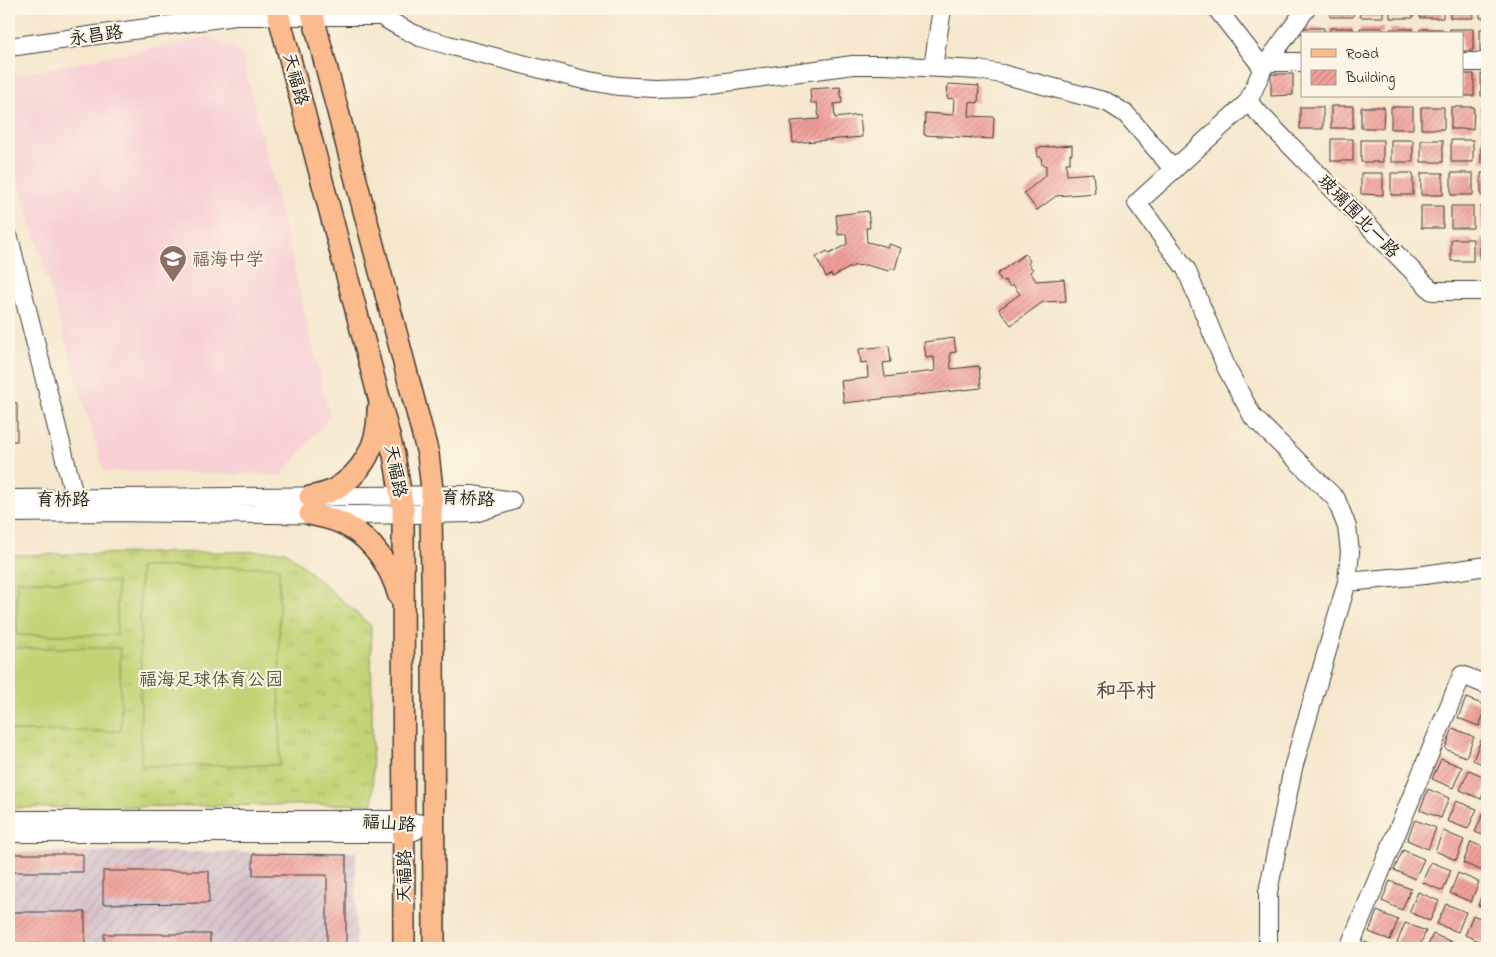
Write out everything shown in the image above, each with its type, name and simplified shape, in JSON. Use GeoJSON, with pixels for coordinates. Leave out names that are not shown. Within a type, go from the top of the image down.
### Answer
{"type":"FeatureCollection","features":[{"type":"Feature","properties":{"kind":"main road","name":"天福路"},"geometry":{"type":"LineString","coordinates":[[278,13],[394,455],[402,505],[404,948]]}},
{"type":"Feature","properties":{"kind":"main road","name":"天福路"},"geometry":{"type":"LineString","coordinates":[[312,13],[428,454],[432,489],[434,948]]}},
{"type":"Feature","properties":{"kind":"main road"},"geometry":{"type":"LineString","coordinates":[[378,392],[378,416],[375,435],[369,454],[360,470],[310,506],[331,519],[348,526],[365,539],[381,556],[393,576],[404,619]]}},
{"type":"Feature","properties":{"kind":"street","name":"永昌路"},"geometry":{"type":"LineString","coordinates":[[9,36],[202,9]]}},
{"type":"Feature","properties":{"kind":"street"},"geometry":{"type":"LineString","coordinates":[[933,67],[942,9]]}},
{"type":"Feature","properties":{"kind":"street"},"geometry":{"type":"LineString","coordinates":[[1217,9],[1265,65]]}},
{"type":"Feature","properties":{"kind":"street"},"geometry":{"type":"LineString","coordinates":[[1268,948],[1268,892],[1293,768],[1347,582],[1350,552],[1347,526],[1336,500],[1253,417],[1228,369],[1186,269],[1137,203],[1248,102],[1265,65],[1306,9]]}},
{"type":"Feature","properties":{"kind":"street","name":"永昌路"},"geometry":{"type":"LineString","coordinates":[[9,47],[235,16],[278,13],[374,12]]}},
{"type":"Feature","properties":{"kind":"street"},"geometry":{"type":"LineString","coordinates":[[374,12],[420,36],[448,45],[584,80],[618,86],[689,87],[852,65],[886,64],[978,70],[994,73],[1107,102],[1126,114],[1174,170]]}},
{"type":"Feature","properties":{"kind":"street"},"geometry":{"type":"LineString","coordinates":[[1265,65],[1301,62]]}},
{"type":"Feature","properties":{"kind":"street"},"geometry":{"type":"LineString","coordinates":[[1464,62],[1487,62]]}},
{"type":"Feature","properties":{"kind":"street","name":"玻璃围北一路"},"geometry":{"type":"LineString","coordinates":[[1248,102],[1432,291],[1487,291]]}},
{"type":"Feature","properties":{"kind":"street"},"geometry":{"type":"LineString","coordinates":[[9,238],[75,499]]}},
{"type":"Feature","properties":{"kind":"street","name":"育桥路"},"geometry":{"type":"LineString","coordinates":[[9,499],[75,499],[310,506]]}},
{"type":"Feature","properties":{"kind":"street","name":"育桥路"},"geometry":{"type":"LineString","coordinates":[[9,513],[431,505]]}},
{"type":"Feature","properties":{"kind":"street"},"geometry":{"type":"LineString","coordinates":[[1347,582],[1424,575],[1487,566]]}},
{"type":"Feature","properties":{"kind":"street"},"geometry":{"type":"LineString","coordinates":[[1349,948],[1462,675],[1487,685]]}},
{"type":"Feature","properties":{"kind":"street","name":"福山路"},"geometry":{"type":"LineString","coordinates":[[9,820],[404,827]]}},
{"type":"Feature","properties":{"kind":"street","name":"福山路"},"geometry":{"type":"LineString","coordinates":[[9,833],[434,827]]}},
{"type":"Feature","properties":{"kind":"shaded area","name":"福海中学"},"geometry":{"type":"Polygon","coordinates":[[[209,37],[242,54],[330,416],[282,475],[104,471],[9,149],[9,76],[209,37]]]}},
{"type":"Feature","properties":{"kind":"shaded area"},"geometry":{"type":"Polygon","coordinates":[[[9,852],[356,852],[356,948],[9,948],[9,852]]]}},
{"type":"Feature","properties":{"kind":"green space","name":"福海足球体育公园"},"geometry":{"type":"Polygon","coordinates":[[[286,551],[371,626],[373,804],[9,808],[9,555],[286,551]]]}},
{"type":"Feature","properties":{"kind":"green space"},"geometry":{"type":"Polygon","coordinates":[[[140,567],[279,567],[280,765],[141,766],[140,567]]]}},
{"type":"Feature","properties":{"kind":"green space"},"geometry":{"type":"Polygon","coordinates":[[[17,581],[117,582],[117,635],[17,635],[17,581]]]}},
{"type":"Feature","properties":{"kind":"green space"},"geometry":{"type":"Polygon","coordinates":[[[11,648],[120,648],[121,731],[11,731],[11,648]]]}},
{"type":"Feature","properties":{"kind":"building"},"geometry":{"type":"Polygon","coordinates":[[[1330,9],[1353,9],[1353,17],[1330,17],[1330,9]]]}},
{"type":"Feature","properties":{"kind":"building"},"geometry":{"type":"Polygon","coordinates":[[[1360,9],[1383,9],[1383,17],[1360,17],[1360,9]]]}},
{"type":"Feature","properties":{"kind":"building"},"geometry":{"type":"Polygon","coordinates":[[[1390,9],[1413,9],[1413,18],[1390,18],[1390,9]]]}},
{"type":"Feature","properties":{"kind":"building"},"geometry":{"type":"Polygon","coordinates":[[[1420,9],[1443,9],[1443,18],[1420,18],[1420,9]]]}},
{"type":"Feature","properties":{"kind":"building"},"geometry":{"type":"Polygon","coordinates":[[[1450,9],[1473,9],[1473,18],[1450,18],[1450,9]]]}},
{"type":"Feature","properties":{"kind":"building"},"geometry":{"type":"Polygon","coordinates":[[[1480,9],[1487,9],[1487,18],[1480,18],[1480,9]]]}},
{"type":"Feature","properties":{"kind":"building"},"geometry":{"type":"Polygon","coordinates":[[[1301,28],[1324,28],[1324,32],[1301,32],[1301,28]]]}},
{"type":"Feature","properties":{"kind":"building"},"geometry":{"type":"Polygon","coordinates":[[[1330,28],[1353,28],[1353,32],[1330,32],[1330,28]]]}},
{"type":"Feature","properties":{"kind":"building"},"geometry":{"type":"Polygon","coordinates":[[[1360,28],[1383,28],[1383,32],[1360,32],[1360,28]]]}},
{"type":"Feature","properties":{"kind":"building"},"geometry":{"type":"Polygon","coordinates":[[[1390,29],[1413,29],[1413,32],[1390,32],[1390,29]]]}},
{"type":"Feature","properties":{"kind":"building"},"geometry":{"type":"Polygon","coordinates":[[[1420,29],[1443,29],[1443,32],[1420,32],[1420,29]]]}},
{"type":"Feature","properties":{"kind":"building"},"geometry":{"type":"Polygon","coordinates":[[[1450,29],[1473,29],[1473,51],[1464,51],[1464,32],[1450,32],[1450,29]]]}},
{"type":"Feature","properties":{"kind":"building"},"geometry":{"type":"Polygon","coordinates":[[[1480,29],[1487,29],[1487,51],[1480,51],[1480,29]]]}},
{"type":"Feature","properties":{"kind":"building"},"geometry":{"type":"Polygon","coordinates":[[[1271,74],[1293,74],[1293,95],[1271,96],[1271,74]]]}},
{"type":"Feature","properties":{"kind":"building"},"geometry":{"type":"Polygon","coordinates":[[[1464,74],[1474,74],[1474,96],[1464,96],[1464,74]]]}},
{"type":"Feature","properties":{"kind":"building"},"geometry":{"type":"Polygon","coordinates":[[[1481,74],[1487,74],[1487,96],[1481,96],[1481,74]]]}},
{"type":"Feature","properties":{"kind":"building"},"geometry":{"type":"Polygon","coordinates":[[[948,84],[979,86],[978,103],[970,102],[969,116],[994,117],[993,139],[924,135],[925,113],[953,115],[954,99],[947,98],[948,84]]]}},
{"type":"Feature","properties":{"kind":"building"},"geometry":{"type":"Polygon","coordinates":[[[840,87],[842,103],[834,104],[835,118],[860,115],[862,137],[793,143],[791,121],[819,119],[817,103],[811,103],[810,89],[840,87]]]}},
{"type":"Feature","properties":{"kind":"building"},"geometry":{"type":"Polygon","coordinates":[[[1331,106],[1353,106],[1353,128],[1331,128],[1331,106]]]}},
{"type":"Feature","properties":{"kind":"building"},"geometry":{"type":"Polygon","coordinates":[[[1300,107],[1323,107],[1323,129],[1300,129],[1300,107]]]}},
{"type":"Feature","properties":{"kind":"building"},"geometry":{"type":"Polygon","coordinates":[[[1361,107],[1384,107],[1383,128],[1361,128],[1361,107]]]}},
{"type":"Feature","properties":{"kind":"building"},"geometry":{"type":"Polygon","coordinates":[[[1391,107],[1413,107],[1413,129],[1391,129],[1391,107]]]}},
{"type":"Feature","properties":{"kind":"building"},"geometry":{"type":"Polygon","coordinates":[[[1421,107],[1444,107],[1444,129],[1421,129],[1421,107]]]}},
{"type":"Feature","properties":{"kind":"building"},"geometry":{"type":"Polygon","coordinates":[[[1451,107],[1474,107],[1473,129],[1451,129],[1451,107]]]}},
{"type":"Feature","properties":{"kind":"building"},"geometry":{"type":"Polygon","coordinates":[[[1481,107],[1487,107],[1487,129],[1481,129],[1481,107]]]}},
{"type":"Feature","properties":{"kind":"building"},"geometry":{"type":"Polygon","coordinates":[[[1331,139],[1353,139],[1353,161],[1331,161],[1331,139]]]}},
{"type":"Feature","properties":{"kind":"building"},"geometry":{"type":"Polygon","coordinates":[[[1361,140],[1383,140],[1383,162],[1361,162],[1361,140]]]}},
{"type":"Feature","properties":{"kind":"building"},"geometry":{"type":"Polygon","coordinates":[[[1391,140],[1413,140],[1413,162],[1391,162],[1391,140]]]}},
{"type":"Feature","properties":{"kind":"building"},"geometry":{"type":"Polygon","coordinates":[[[1421,140],[1443,140],[1443,162],[1421,162],[1421,140]]]}},
{"type":"Feature","properties":{"kind":"building"},"geometry":{"type":"Polygon","coordinates":[[[1451,140],[1473,140],[1473,162],[1451,162],[1451,140]]]}},
{"type":"Feature","properties":{"kind":"building"},"geometry":{"type":"Polygon","coordinates":[[[1481,140],[1487,140],[1487,162],[1481,162],[1481,140]]]}},
{"type":"Feature","properties":{"kind":"building"},"geometry":{"type":"Polygon","coordinates":[[[1072,145],[1070,163],[1066,163],[1067,175],[1093,173],[1095,193],[1056,196],[1037,210],[1024,193],[1046,175],[1046,165],[1042,165],[1041,157],[1038,157],[1037,148],[1072,145]]]}},
{"type":"Feature","properties":{"kind":"building"},"geometry":{"type":"Polygon","coordinates":[[[1361,173],[1383,173],[1383,195],[1361,194],[1361,173]]]}},
{"type":"Feature","properties":{"kind":"building"},"geometry":{"type":"Polygon","coordinates":[[[1391,173],[1413,173],[1413,195],[1391,195],[1391,173]]]}},
{"type":"Feature","properties":{"kind":"building"},"geometry":{"type":"Polygon","coordinates":[[[1421,173],[1443,173],[1443,195],[1421,195],[1421,173]]]}},
{"type":"Feature","properties":{"kind":"building"},"geometry":{"type":"Polygon","coordinates":[[[1451,173],[1473,173],[1473,195],[1451,195],[1451,173]]]}},
{"type":"Feature","properties":{"kind":"building"},"geometry":{"type":"Polygon","coordinates":[[[1481,173],[1487,173],[1487,195],[1481,195],[1481,173]]]}},
{"type":"Feature","properties":{"kind":"building"},"geometry":{"type":"Polygon","coordinates":[[[1421,206],[1443,206],[1443,228],[1421,228],[1421,206]]]}},
{"type":"Feature","properties":{"kind":"building"},"geometry":{"type":"Polygon","coordinates":[[[1451,206],[1473,206],[1473,228],[1451,228],[1451,206]]]}},
{"type":"Feature","properties":{"kind":"building"},"geometry":{"type":"Polygon","coordinates":[[[1481,206],[1487,206],[1487,228],[1481,228],[1481,206]]]}},
{"type":"Feature","properties":{"kind":"building"},"geometry":{"type":"Polygon","coordinates":[[[868,211],[870,228],[866,228],[867,242],[888,247],[888,244],[901,248],[895,269],[890,268],[889,271],[866,265],[853,266],[832,277],[831,274],[826,277],[816,257],[827,251],[829,254],[847,244],[846,234],[838,235],[836,215],[868,211]]]}},
{"type":"Feature","properties":{"kind":"building"},"geometry":{"type":"Polygon","coordinates":[[[1451,239],[1473,239],[1473,261],[1451,261],[1451,239]]]}},
{"type":"Feature","properties":{"kind":"building"},"geometry":{"type":"Polygon","coordinates":[[[1480,239],[1487,239],[1487,261],[1480,261],[1480,239]]]}},
{"type":"Feature","properties":{"kind":"building"},"geometry":{"type":"Polygon","coordinates":[[[1025,254],[1033,270],[1030,272],[1036,281],[1064,279],[1066,301],[1043,302],[1011,325],[999,309],[1020,294],[1013,285],[1010,287],[1005,280],[1002,282],[997,274],[1025,254]]]}},
{"type":"Feature","properties":{"kind":"building"},"geometry":{"type":"Polygon","coordinates":[[[954,338],[956,352],[950,353],[951,369],[979,366],[981,388],[844,403],[841,381],[868,378],[867,362],[861,363],[859,349],[889,346],[891,362],[883,363],[885,377],[935,371],[934,357],[926,358],[924,342],[954,338]]]}},
{"type":"Feature","properties":{"kind":"building"},"geometry":{"type":"Polygon","coordinates":[[[9,403],[17,403],[17,441],[9,441],[9,403]]]}},
{"type":"Feature","properties":{"kind":"building"},"geometry":{"type":"Polygon","coordinates":[[[1466,698],[1487,706],[1479,726],[1458,718],[1466,698]]]}},
{"type":"Feature","properties":{"kind":"building"},"geometry":{"type":"Polygon","coordinates":[[[1453,728],[1474,737],[1466,757],[1445,749],[1453,728]]]}},
{"type":"Feature","properties":{"kind":"building"},"geometry":{"type":"Polygon","coordinates":[[[1481,740],[1487,742],[1487,766],[1473,760],[1481,740]]]}},
{"type":"Feature","properties":{"kind":"building"},"geometry":{"type":"Polygon","coordinates":[[[1441,759],[1462,767],[1453,788],[1432,779],[1441,759]]]}},
{"type":"Feature","properties":{"kind":"building"},"geometry":{"type":"Polygon","coordinates":[[[1469,770],[1487,778],[1487,784],[1481,799],[1460,790],[1469,770]]]}},
{"type":"Feature","properties":{"kind":"building"},"geometry":{"type":"Polygon","coordinates":[[[1428,789],[1449,798],[1441,818],[1420,810],[1428,789]]]}},
{"type":"Feature","properties":{"kind":"building"},"geometry":{"type":"Polygon","coordinates":[[[1456,801],[1477,809],[1468,829],[1447,821],[1456,801]]]}},
{"type":"Feature","properties":{"kind":"building"},"geometry":{"type":"Polygon","coordinates":[[[1484,812],[1487,814],[1487,837],[1475,832],[1484,812]]]}},
{"type":"Feature","properties":{"kind":"building"},"geometry":{"type":"Polygon","coordinates":[[[1415,820],[1436,828],[1428,849],[1407,840],[1415,820]]]}},
{"type":"Feature","properties":{"kind":"building"},"geometry":{"type":"Polygon","coordinates":[[[1443,831],[1464,840],[1456,860],[1435,851],[1443,831]]]}},
{"type":"Feature","properties":{"kind":"building"},"geometry":{"type":"Polygon","coordinates":[[[1471,842],[1487,849],[1487,862],[1483,871],[1463,863],[1471,842]]]}},
{"type":"Feature","properties":{"kind":"building"},"geometry":{"type":"Polygon","coordinates":[[[1403,850],[1424,859],[1415,879],[1394,870],[1403,850]]]}},
{"type":"Feature","properties":{"kind":"building"},"geometry":{"type":"Polygon","coordinates":[[[9,854],[83,854],[83,872],[9,872],[9,854]]]}},
{"type":"Feature","properties":{"kind":"building"},"geometry":{"type":"Polygon","coordinates":[[[253,854],[346,855],[346,948],[327,948],[327,875],[253,875],[253,854]]]}},
{"type":"Feature","properties":{"kind":"building"},"geometry":{"type":"Polygon","coordinates":[[[1431,862],[1451,870],[1443,891],[1422,882],[1431,862]]]}},
{"type":"Feature","properties":{"kind":"building"},"geometry":{"type":"Polygon","coordinates":[[[103,871],[209,871],[209,903],[103,904],[103,871]]]}},
{"type":"Feature","properties":{"kind":"building"},"geometry":{"type":"Polygon","coordinates":[[[1458,873],[1479,882],[1471,902],[1450,893],[1458,873]]]}},
{"type":"Feature","properties":{"kind":"building"},"geometry":{"type":"Polygon","coordinates":[[[1390,881],[1411,889],[1402,910],[1382,901],[1390,881]]]}},
{"type":"Feature","properties":{"kind":"building"},"geometry":{"type":"Polygon","coordinates":[[[1487,881],[1487,909],[1478,905],[1487,881]]]}},
{"type":"Feature","properties":{"kind":"building"},"geometry":{"type":"Polygon","coordinates":[[[1418,892],[1439,901],[1430,921],[1409,912],[1418,892]]]}},
{"type":"Feature","properties":{"kind":"building"},"geometry":{"type":"Polygon","coordinates":[[[1446,904],[1466,912],[1458,932],[1437,924],[1446,904]]]}},
{"type":"Feature","properties":{"kind":"building"},"geometry":{"type":"Polygon","coordinates":[[[1377,911],[1398,920],[1390,940],[1369,932],[1377,911]]]}},
{"type":"Feature","properties":{"kind":"building"},"geometry":{"type":"Polygon","coordinates":[[[9,912],[85,912],[85,944],[9,944],[9,912]]]}},
{"type":"Feature","properties":{"kind":"building"},"geometry":{"type":"Polygon","coordinates":[[[1473,915],[1487,921],[1486,944],[1465,935],[1473,915]]]}},
{"type":"Feature","properties":{"kind":"building"},"geometry":{"type":"Polygon","coordinates":[[[1405,923],[1426,931],[1419,948],[1410,948],[1397,943],[1405,923]]]}},
{"type":"Feature","properties":{"kind":"building"},"geometry":{"type":"Polygon","coordinates":[[[104,934],[210,934],[210,948],[104,948],[104,934]]]}},
{"type":"Feature","properties":{"kind":"building"},"geometry":{"type":"Polygon","coordinates":[[[1433,934],[1454,943],[1452,948],[1427,948],[1433,934]]]}},
{"type":"Feature","properties":{"kind":"building"},"geometry":{"type":"Polygon","coordinates":[[[1365,942],[1380,948],[1362,948],[1365,942]]]}},
{"type":"Feature","properties":{"kind":"place","name":"福海中学"},"geometry":{"type":"Point","coordinates":[173,283]}},
{"type":"Feature","properties":{"kind":"district","name":"和平村"},"geometry":{"type":"Point","coordinates":[1126,690]}}]}
